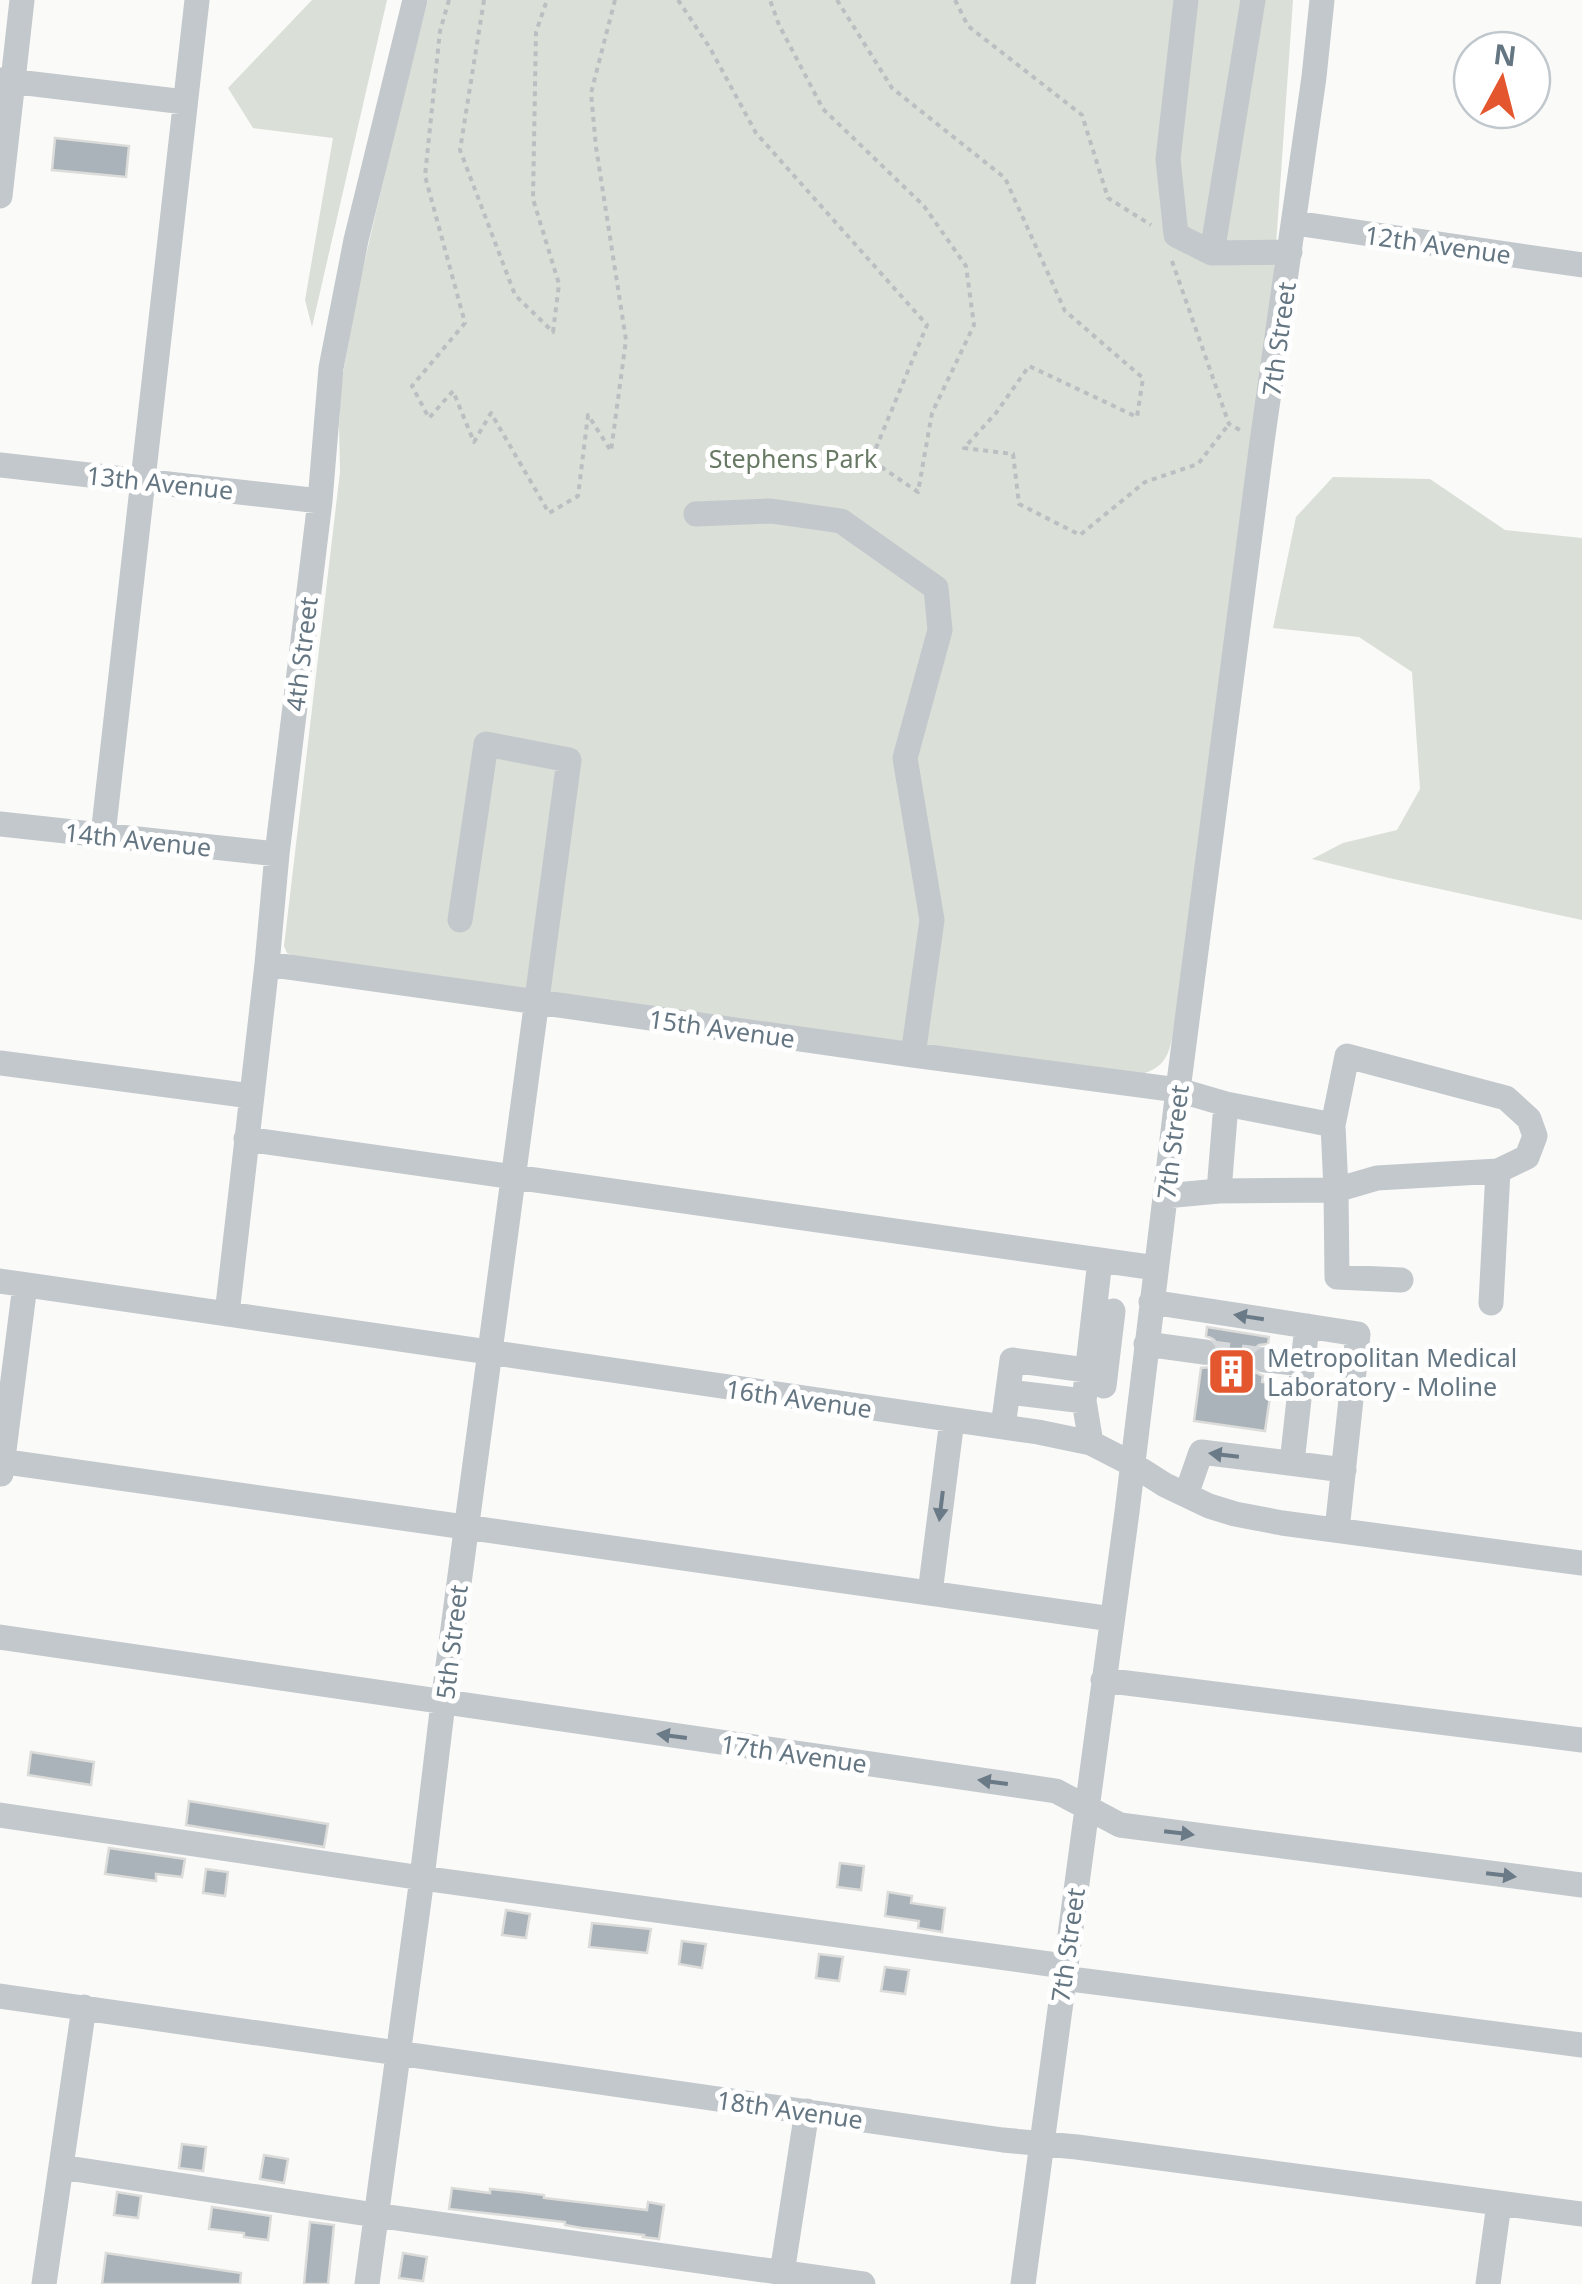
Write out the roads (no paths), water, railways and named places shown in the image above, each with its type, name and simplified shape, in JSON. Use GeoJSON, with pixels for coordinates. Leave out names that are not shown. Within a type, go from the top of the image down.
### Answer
{"type":"FeatureCollection","features":[{"type":"Feature","properties":{"kind":"street"},"geometry":{"type":"LineString","coordinates":[[0,196],[6,81],[22,0]]}},
{"type":"Feature","properties":{"kind":"street"},"geometry":{"type":"LineString","coordinates":[[103,835],[197,0]]}},
{"type":"Feature","properties":{"kind":"street","name":"4th Street"},"geometry":{"type":"LineString","coordinates":[[227,1314],[320,500],[331,368],[345,292],[415,0]]}},
{"type":"Feature","properties":{"kind":"street"},"geometry":{"type":"LineString","coordinates":[[1186,0],[1168,159],[1176,236],[1212,253],[1290,252]]}},
{"type":"Feature","properties":{"kind":"street"},"geometry":{"type":"LineString","coordinates":[[1212,253],[1253,0]]}},
{"type":"Feature","properties":{"kind":"street","name":"7th Street"},"geometry":{"type":"LineString","coordinates":[[1023,2284],[1322,0]]}},
{"type":"Feature","properties":{"kind":"street"},"geometry":{"type":"LineString","coordinates":[[6,81],[185,102]]}},
{"type":"Feature","properties":{"kind":"street","name":"12th Avenue"},"geometry":{"type":"LineString","coordinates":[[1294,223],[1582,265]]}},
{"type":"Feature","properties":{"kind":"street","name":"13th Avenue"},"geometry":{"type":"LineString","coordinates":[[0,464],[320,500]]}},
{"type":"Feature","properties":{"kind":"street"},"geometry":{"type":"LineString","coordinates":[[696,514],[771,510],[840,521],[936,588],[940,630],[905,758],[932,920],[913,1056]]}},
{"type":"Feature","properties":{"kind":"street","name":"5th Street"},"geometry":{"type":"LineString","coordinates":[[367,2284],[568,760],[486,744],[460,920]]}},
{"type":"Feature","properties":{"kind":"street","name":"14th Avenue"},"geometry":{"type":"LineString","coordinates":[[0,824],[277,854]]}},
{"type":"Feature","properties":{"kind":"street","name":"15th Avenue"},"geometry":{"type":"LineString","coordinates":[[267,964],[1178,1090],[1226,1104],[1333,1125]]}},
{"type":"Feature","properties":{"kind":"street"},"geometry":{"type":"LineString","coordinates":[[1165,1196],[1220,1191],[1336,1190],[1377,1178],[1498,1171],[1528,1157],[1535,1136],[1530,1118],[1506,1098],[1347,1056],[1333,1125],[1336,1190],[1337,1277],[1401,1280]]}},
{"type":"Feature","properties":{"kind":"street"},"geometry":{"type":"LineString","coordinates":[[0,1063],[251,1096]]}},
{"type":"Feature","properties":{"kind":"street"},"geometry":{"type":"LineString","coordinates":[[1220,1191],[1226,1104]]}},
{"type":"Feature","properties":{"kind":"street"},"geometry":{"type":"LineString","coordinates":[[246,1138],[1156,1268]]}},
{"type":"Feature","properties":{"kind":"street"},"geometry":{"type":"LineString","coordinates":[[1490,1303],[1498,1171]]}},
{"type":"Feature","properties":{"kind":"street"},"geometry":{"type":"LineString","coordinates":[[1091,1442],[1090,1385],[1104,1310],[1100,1260]]}},
{"type":"Feature","properties":{"kind":"street"},"geometry":{"type":"LineString","coordinates":[[12,1283],[1,1466],[466,1527],[1112,1619]]}},
{"type":"Feature","properties":{"kind":"street","name":"16th Avenue"},"geometry":{"type":"LineString","coordinates":[[12,1283],[1091,1442],[1186,1495],[1235,1514],[1582,1562]]}},
{"type":"Feature","properties":{"kind":"street"},"geometry":{"type":"LineString","coordinates":[[1104,1310],[1150,1308],[1358,1334],[1337,1530]]}},
{"type":"Feature","properties":{"kind":"street"},"geometry":{"type":"LineString","coordinates":[[1292,1463],[1307,1326]]}},
{"type":"Feature","properties":{"kind":"street"},"geometry":{"type":"LineString","coordinates":[[1146,1344],[1204,1352]]}},
{"type":"Feature","properties":{"kind":"street"},"geometry":{"type":"LineString","coordinates":[[1004,1427],[1012,1360],[1090,1385],[1141,1391]]}},
{"type":"Feature","properties":{"kind":"street"},"geometry":{"type":"LineString","coordinates":[[1265,1360],[1303,1364]]}},
{"type":"Feature","properties":{"kind":"street"},"geometry":{"type":"LineString","coordinates":[[930,1593],[952,1420]]}},
{"type":"Feature","properties":{"kind":"street"},"geometry":{"type":"LineString","coordinates":[[1186,1495],[1202,1452],[1344,1470]]}},
{"type":"Feature","properties":{"kind":"street","name":"17th Avenue"},"geometry":{"type":"LineString","coordinates":[[0,1638],[1056,1791],[1120,1825],[1582,1885]]}},
{"type":"Feature","properties":{"kind":"street"},"geometry":{"type":"LineString","coordinates":[[1103,1680],[1582,1740]]}},
{"type":"Feature","properties":{"kind":"street"},"geometry":{"type":"LineString","coordinates":[[0,1815],[1582,2045]]}},
{"type":"Feature","properties":{"kind":"street","name":"18th Avenue"},"geometry":{"type":"LineString","coordinates":[[0,1996],[807,2112],[1582,2214]]}},
{"type":"Feature","properties":{"kind":"street"},"geometry":{"type":"LineString","coordinates":[[44,2284],[84,2007]]}},
{"type":"Feature","properties":{"kind":"street"},"geometry":{"type":"LineString","coordinates":[[782,2272],[807,2112]]}},
{"type":"Feature","properties":{"kind":"street"},"geometry":{"type":"LineString","coordinates":[[61,2167],[863,2284]]}},
{"type":"Feature","properties":{"kind":"street"},"geometry":{"type":"LineString","coordinates":[[1488,2284],[1499,2204]]}},
{"type":"Feature","properties":{"kind":"tunnel"},"geometry":{"type":"LineString","coordinates":[[1204,1352],[1265,1360]]}},
{"type":"Feature","properties":{"kind":"place","name":"Metropolitan Medical Laboratory - Moline"},"geometry":{"type":"Point","coordinates":[1232,1371]}},
{"type":"Feature","properties":{"kind":"park label","name":"Stephens Park"},"geometry":{"type":"Point","coordinates":[793,458]}}]}
